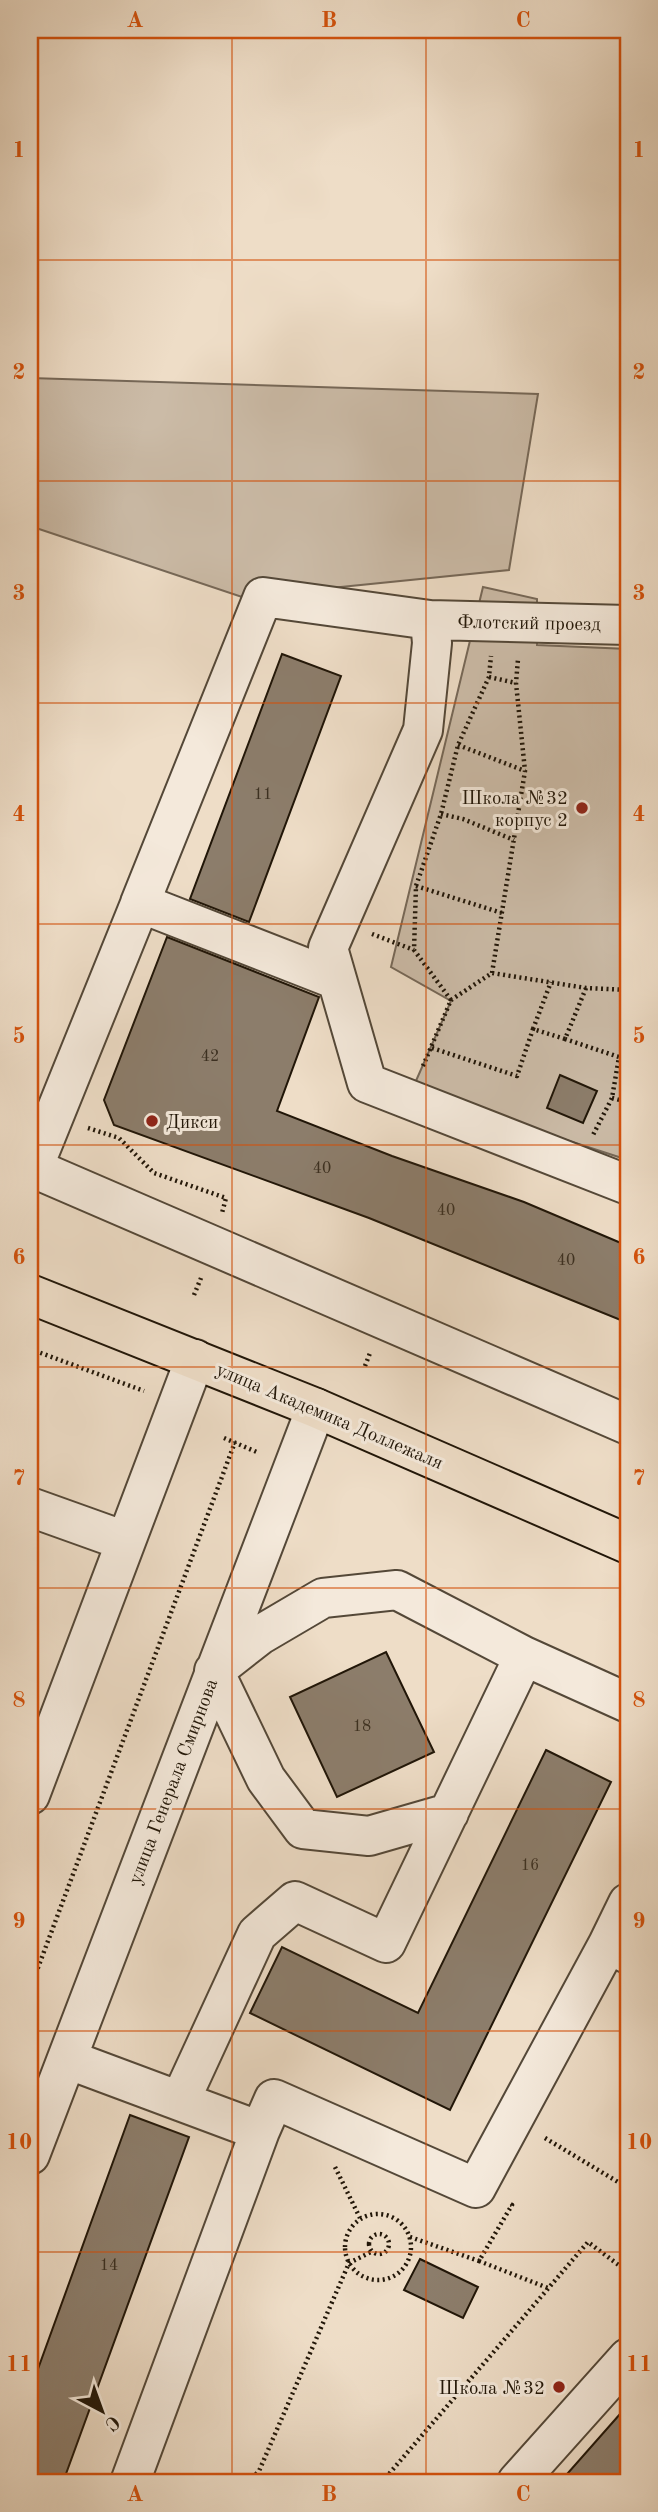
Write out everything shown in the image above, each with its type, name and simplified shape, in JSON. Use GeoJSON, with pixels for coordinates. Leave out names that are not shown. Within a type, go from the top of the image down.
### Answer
{"type":"FeatureCollection","features":[{"type":"Feature","properties":{"kind":"main road","name":"улица Академика Доллежаля"},"geometry":{"type":"LineString","coordinates":[[30,1294],[316,1408],[628,1544]]}},
{"type":"Feature","properties":{"kind":"street","name":"Флотский проезд"},"geometry":{"type":"LineString","coordinates":[[141,899],[263,597],[430,620],[628,625]]}},
{"type":"Feature","properties":{"kind":"street"},"geometry":{"type":"LineString","coordinates":[[430,620],[432,643],[423,730],[328,948],[367,1083],[628,1185]]}},
{"type":"Feature","properties":{"kind":"street"},"geometry":{"type":"LineString","coordinates":[[337,980],[141,899],[33,1168],[628,1426]]}},
{"type":"Feature","properties":{"kind":"street"},"geometry":{"type":"LineString","coordinates":[[30,1795],[195,1359]]}},
{"type":"Feature","properties":{"kind":"street","name":"улица Генерала Смирнова"},"geometry":{"type":"LineString","coordinates":[[30,2155],[316,1408]]}},
{"type":"Feature","properties":{"kind":"street"},"geometry":{"type":"LineString","coordinates":[[30,1507],[125,1541]]}},
{"type":"Feature","properties":{"kind":"street"},"geometry":{"type":"LineString","coordinates":[[449,1813],[369,1836],[303,1829],[266,1779],[214,1671],[260,1636],[323,1598],[397,1590],[524,1656],[628,1703]]}},
{"type":"Feature","properties":{"kind":"street"},"geometry":{"type":"LineString","coordinates":[[180,2101],[257,1934],[295,1901],[386,1943],[524,1656]]}},
{"type":"Feature","properties":{"kind":"street"},"geometry":{"type":"LineString","coordinates":[[130,2482],[274,2099],[476,2189],[513,2120],[618,1949],[628,1903]]}},
{"type":"Feature","properties":{"kind":"street"},"geometry":{"type":"LineString","coordinates":[[66,2059],[260,2131]]}},
{"type":"Feature","properties":{"kind":"street"},"geometry":{"type":"LineString","coordinates":[[517,2482],[628,2358]]}},
{"type":"Feature","properties":{"kind":"path"},"geometry":{"type":"LineString","coordinates":[[414,950],[416,886],[440,814],[458,745],[489,677],[492,644]]}},
{"type":"Feature","properties":{"kind":"path"},"geometry":{"type":"LineString","coordinates":[[492,973],[525,771],[516,683],[519,652]]}},
{"type":"Feature","properties":{"kind":"path"},"geometry":{"type":"LineString","coordinates":[[489,677],[516,683]]}},
{"type":"Feature","properties":{"kind":"path"},"geometry":{"type":"LineString","coordinates":[[458,745],[525,771]]}},
{"type":"Feature","properties":{"kind":"path"},"geometry":{"type":"LineString","coordinates":[[440,814],[463,819],[514,840]]}},
{"type":"Feature","properties":{"kind":"path"},"geometry":{"type":"LineString","coordinates":[[416,886],[502,913]]}},
{"type":"Feature","properties":{"kind":"path"},"geometry":{"type":"LineString","coordinates":[[340,921],[414,950],[451,1000]]}},
{"type":"Feature","properties":{"kind":"path"},"geometry":{"type":"LineString","coordinates":[[407,1099],[432,1048],[451,1000],[492,973],[586,988],[628,990]]}},
{"type":"Feature","properties":{"kind":"path"},"geometry":{"type":"LineString","coordinates":[[432,1048],[517,1076],[551,982]]}},
{"type":"Feature","properties":{"kind":"path"},"geometry":{"type":"LineString","coordinates":[[565,1039],[586,988]]}},
{"type":"Feature","properties":{"kind":"path"},"geometry":{"type":"LineString","coordinates":[[533,1029],[618,1058]]}},
{"type":"Feature","properties":{"kind":"path"},"geometry":{"type":"LineString","coordinates":[[628,1033],[618,1058],[612,1098],[628,1102]]}},
{"type":"Feature","properties":{"kind":"path"},"geometry":{"type":"LineString","coordinates":[[54,1117],[119,1138],[154,1173],[226,1198],[213,1245]]}},
{"type":"Feature","properties":{"kind":"path"},"geometry":{"type":"LineString","coordinates":[[30,1349],[155,1395]]}},
{"type":"Feature","properties":{"kind":"path"},"geometry":{"type":"LineString","coordinates":[[224,1438],[266,1456]]}},
{"type":"Feature","properties":{"kind":"path"},"geometry":{"type":"LineString","coordinates":[[30,1989],[235,1442]]}},
{"type":"Feature","properties":{"kind":"path"},"geometry":{"type":"LineString","coordinates":[[513,2120],[628,2188]]}},
{"type":"Feature","properties":{"kind":"path"},"geometry":{"type":"LineString","coordinates":[[476,2189],[512,2206],[479,2261]]}},
{"type":"Feature","properties":{"kind":"path"},"geometry":{"type":"LineString","coordinates":[[380,2213],[399,2220],[410,2237],[410,2258],[396,2275],[376,2280],[365,2278],[349,2263],[345,2254],[347,2233],[352,2225],[369,2214],[380,2213]]}},
{"type":"Feature","properties":{"kind":"path"},"geometry":{"type":"LineString","coordinates":[[248,2482],[259,2472],[349,2263],[373,2251],[382,2253],[387,2250],[389,2241],[386,2235],[373,2236],[369,2241],[373,2251]]}},
{"type":"Feature","properties":{"kind":"path"},"geometry":{"type":"LineString","coordinates":[[410,2237],[548,2288]]}},
{"type":"Feature","properties":{"kind":"path"},"geometry":{"type":"LineString","coordinates":[[382,2482],[588,2242],[626,2269]]}},
{"type":"Feature","properties":{"kind":"shaded area"},"geometry":{"type":"Polygon","coordinates":[[[30,378],[538,394],[509,570],[242,597],[30,526],[30,378]]]}},
{"type":"Feature","properties":{"kind":"shaded area"},"geometry":{"type":"Polygon","coordinates":[[[483,587],[537,599],[537,645],[628,649],[628,1160],[412,1090],[451,1001],[391,967],[483,587]]]}},
{"type":"Feature","properties":{"kind":"building"},"geometry":{"type":"Polygon","coordinates":[[[282,654],[341,676],[249,922],[190,899],[282,654]]]}},
{"type":"Feature","properties":{"kind":"building"},"geometry":{"type":"Polygon","coordinates":[[[167,937],[319,997],[277,1111],[392,1156],[524,1202],[628,1246],[628,1323],[369,1218],[114,1125],[104,1100],[167,937]]]}},
{"type":"Feature","properties":{"kind":"building"},"geometry":{"type":"Polygon","coordinates":[[[560,1075],[597,1091],[583,1123],[547,1108],[560,1075]]]}},
{"type":"Feature","properties":{"kind":"building"},"geometry":{"type":"Polygon","coordinates":[[[386,1652],[434,1752],[337,1797],[290,1697],[386,1652]]]}},
{"type":"Feature","properties":{"kind":"building"},"geometry":{"type":"Polygon","coordinates":[[[546,1750],[611,1782],[450,2110],[250,2013],[282,1947],[418,2013],[546,1750]]]}},
{"type":"Feature","properties":{"kind":"building"},"geometry":{"type":"Polygon","coordinates":[[[130,2115],[189,2137],[63,2482],[30,2482],[30,2391],[130,2115]]]}},
{"type":"Feature","properties":{"kind":"building"},"geometry":{"type":"Polygon","coordinates":[[[420,2259],[478,2287],[463,2318],[404,2290],[420,2259]]]}},
{"type":"Feature","properties":{"kind":"building"},"geometry":{"type":"Polygon","coordinates":[[[628,2405],[628,2482],[560,2482],[628,2405]]]}},
{"type":"Feature","properties":{"kind":"place","name":"Школа №32 корпус 2"},"geometry":{"type":"Point","coordinates":[582,808]}},
{"type":"Feature","properties":{"kind":"place","name":"Дикси"},"geometry":{"type":"Point","coordinates":[152,1121]}},
{"type":"Feature","properties":{"kind":"place","name":"Школа №32"},"geometry":{"type":"Point","coordinates":[559,2387]}}]}
